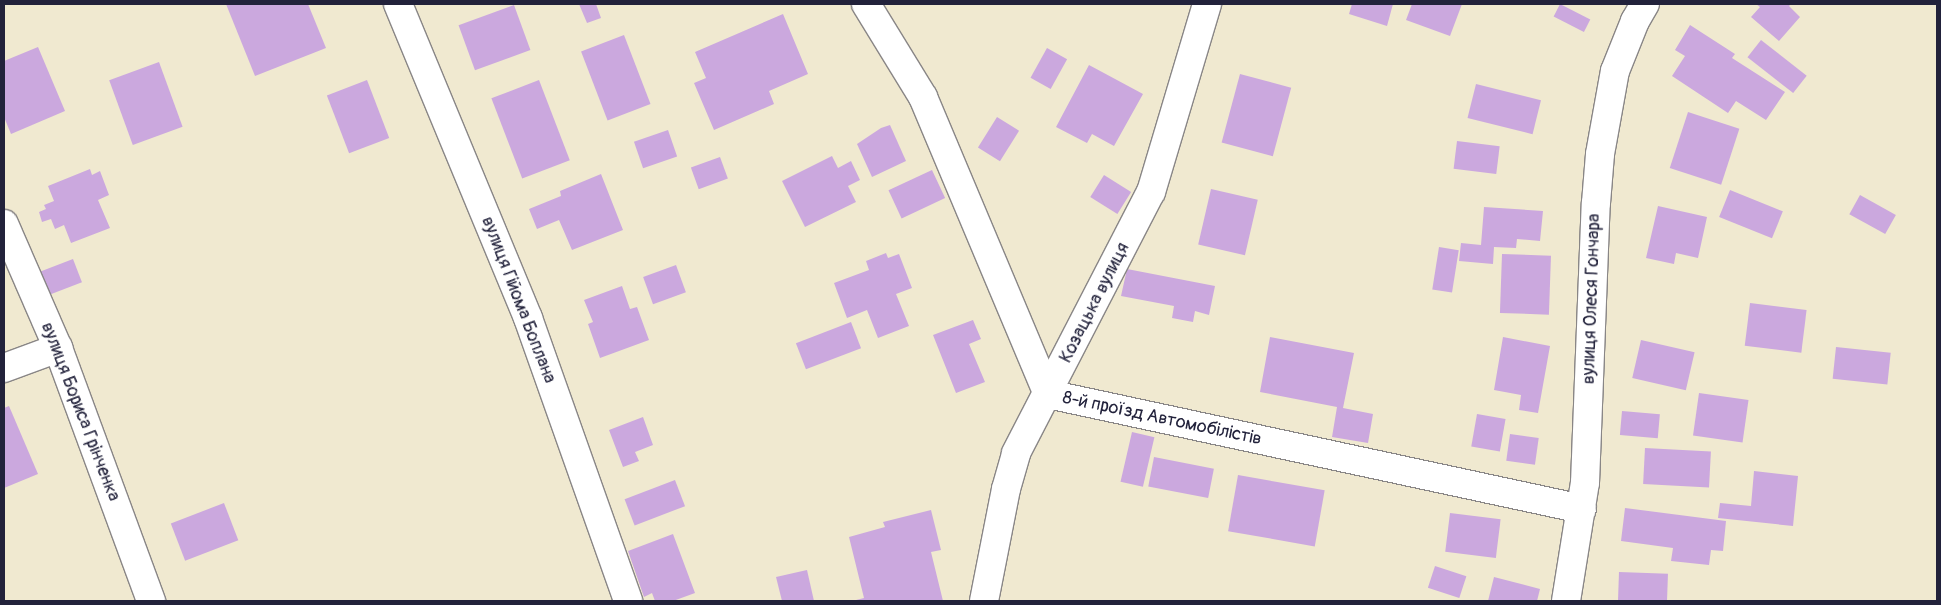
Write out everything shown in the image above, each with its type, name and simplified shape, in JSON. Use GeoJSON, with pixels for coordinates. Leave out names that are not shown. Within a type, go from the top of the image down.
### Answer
{"type":"FeatureCollection","features":[{"type":"Feature","properties":{"kind":"street","name":"вулиця Гійома Боплана"},"geometry":{"type":"LineString","coordinates":[[398,4],[528,318],[628,601]]}},
{"type":"Feature","properties":{"kind":"street","name":"8-й проїзд Автомобілістів"},"geometry":{"type":"LineString","coordinates":[[866,4],[923,97],[1048,394],[1582,509]]}},
{"type":"Feature","properties":{"kind":"street","name":"Козацька вулиця"},"geometry":{"type":"LineString","coordinates":[[984,601],[1011,469],[1024,436],[1048,394],[1151,192],[1208,4]]}},
{"type":"Feature","properties":{"kind":"street","name":"вулиця Олеся Гончара"},"geometry":{"type":"LineString","coordinates":[[1566,601],[1582,509],[1586,458],[1596,203],[1600,154],[1615,71],[1635,21],[1645,4]]}},
{"type":"Feature","properties":{"kind":"street","name":"вулиця Бориса Грінченка"},"geometry":{"type":"LineString","coordinates":[[4,224],[58,348],[151,601]]}},
{"type":"Feature","properties":{"kind":"street"},"geometry":{"type":"LineString","coordinates":[[4,368],[58,348]]}},
{"type":"Feature","properties":{"kind":"building"},"geometry":{"type":"Polygon","coordinates":[[[226,4],[308,4],[326,48],[255,76],[226,4]]]}},
{"type":"Feature","properties":{"kind":"building"},"geometry":{"type":"Polygon","coordinates":[[[579,4],[596,4],[601,18],[587,23],[579,4]]]}},
{"type":"Feature","properties":{"kind":"building"},"geometry":{"type":"Polygon","coordinates":[[[1352,4],[1393,4],[1387,26],[1349,14],[1352,4]]]}},
{"type":"Feature","properties":{"kind":"building"},"geometry":{"type":"Polygon","coordinates":[[[1412,4],[1462,4],[1450,36],[1406,20],[1412,4]]]}},
{"type":"Feature","properties":{"kind":"building"},"geometry":{"type":"Polygon","coordinates":[[[1560,4],[1590,19],[1584,32],[1554,16],[1560,4]]]}},
{"type":"Feature","properties":{"kind":"building"},"geometry":{"type":"Polygon","coordinates":[[[1756,4],[1791,4],[1789,6],[1800,17],[1779,41],[1751,17],[1760,7],[1756,4]]]}},
{"type":"Feature","properties":{"kind":"building"},"geometry":{"type":"Polygon","coordinates":[[[514,5],[530,50],[475,70],[459,25],[514,5]]]}},
{"type":"Feature","properties":{"kind":"building"},"geometry":{"type":"Polygon","coordinates":[[[783,14],[808,74],[769,91],[774,104],[714,130],[694,83],[706,78],[695,52],[783,14]]]}},
{"type":"Feature","properties":{"kind":"building"},"geometry":{"type":"Polygon","coordinates":[[[1690,25],[1735,54],[1732,58],[1785,92],[1766,120],[1736,101],[1728,113],[1672,76],[1685,56],[1675,50],[1690,25]]]}},
{"type":"Feature","properties":{"kind":"building"},"geometry":{"type":"Polygon","coordinates":[[[624,35],[651,104],[608,121],[581,51],[624,35]]]}},
{"type":"Feature","properties":{"kind":"building"},"geometry":{"type":"Polygon","coordinates":[[[1761,40],[1807,76],[1793,93],[1747,57],[1761,40]]]}},
{"type":"Feature","properties":{"kind":"building"},"geometry":{"type":"Polygon","coordinates":[[[38,47],[65,111],[11,134],[4,117],[4,61],[38,47]]]}},
{"type":"Feature","properties":{"kind":"building"},"geometry":{"type":"Polygon","coordinates":[[[1047,48],[1067,59],[1051,89],[1031,78],[1047,48]]]}},
{"type":"Feature","properties":{"kind":"building"},"geometry":{"type":"Polygon","coordinates":[[[159,62],[183,127],[133,145],[109,80],[159,62]]]}},
{"type":"Feature","properties":{"kind":"building"},"geometry":{"type":"Polygon","coordinates":[[[1089,65],[1143,94],[1114,146],[1092,134],[1087,143],[1056,127],[1089,65]]]}},
{"type":"Feature","properties":{"kind":"building"},"geometry":{"type":"Polygon","coordinates":[[[1240,74],[1291,88],[1273,156],[1222,143],[1240,74]]]}},
{"type":"Feature","properties":{"kind":"building"},"geometry":{"type":"Polygon","coordinates":[[[367,80],[389,138],[349,153],[327,95],[367,80]]]}},
{"type":"Feature","properties":{"kind":"building"},"geometry":{"type":"Polygon","coordinates":[[[539,80],[570,160],[522,179],[491,98],[539,80]]]}},
{"type":"Feature","properties":{"kind":"building"},"geometry":{"type":"Polygon","coordinates":[[[1476,84],[1541,100],[1533,134],[1468,118],[1476,84]]]}},
{"type":"Feature","properties":{"kind":"building"},"geometry":{"type":"Polygon","coordinates":[[[1688,112],[1739,129],[1721,185],[1670,168],[1688,112]]]}},
{"type":"Feature","properties":{"kind":"building"},"geometry":{"type":"Polygon","coordinates":[[[997,117],[1019,131],[1000,161],[978,148],[997,117]]]}},
{"type":"Feature","properties":{"kind":"building"},"geometry":{"type":"Polygon","coordinates":[[[890,125],[906,161],[872,177],[857,144],[881,128],[890,125]]]}},
{"type":"Feature","properties":{"kind":"building"},"geometry":{"type":"Polygon","coordinates":[[[668,130],[677,156],[643,168],[634,142],[668,130]]]}},
{"type":"Feature","properties":{"kind":"building"},"geometry":{"type":"Polygon","coordinates":[[[1457,141],[1500,146],[1496,174],[1454,169],[1457,141]]]}},
{"type":"Feature","properties":{"kind":"building"},"geometry":{"type":"Polygon","coordinates":[[[832,156],[838,168],[851,161],[860,180],[848,186],[856,202],[805,227],[782,181],[832,156]]]}},
{"type":"Feature","properties":{"kind":"building"},"geometry":{"type":"Polygon","coordinates":[[[720,157],[728,179],[699,189],[691,168],[720,157]]]}},
{"type":"Feature","properties":{"kind":"building"},"geometry":{"type":"Polygon","coordinates":[[[90,169],[92,175],[100,171],[109,195],[98,200],[110,228],[71,243],[64,225],[55,229],[51,219],[42,222],[39,212],[46,209],[44,205],[54,201],[48,186],[90,169]]]}},
{"type":"Feature","properties":{"kind":"building"},"geometry":{"type":"Polygon","coordinates":[[[932,170],[945,198],[902,218],[888,190],[932,170]]]}},
{"type":"Feature","properties":{"kind":"building"},"geometry":{"type":"Polygon","coordinates":[[[601,174],[623,230],[572,250],[559,220],[537,229],[529,209],[561,196],[560,191],[601,174]]]}},
{"type":"Feature","properties":{"kind":"building"},"geometry":{"type":"Polygon","coordinates":[[[1104,175],[1131,192],[1117,214],[1090,197],[1104,175]]]}},
{"type":"Feature","properties":{"kind":"building"},"geometry":{"type":"Polygon","coordinates":[[[1211,189],[1258,200],[1245,255],[1198,245],[1211,189]]]}},
{"type":"Feature","properties":{"kind":"building"},"geometry":{"type":"Polygon","coordinates":[[[1730,190],[1783,211],[1772,238],[1719,217],[1730,190]]]}},
{"type":"Feature","properties":{"kind":"building"},"geometry":{"type":"Polygon","coordinates":[[[1860,195],[1896,215],[1885,234],[1849,214],[1860,195]]]}},
{"type":"Feature","properties":{"kind":"building"},"geometry":{"type":"Polygon","coordinates":[[[1658,206],[1707,217],[1698,258],[1676,253],[1674,264],[1646,258],[1658,206]]]}},
{"type":"Feature","properties":{"kind":"building"},"geometry":{"type":"Polygon","coordinates":[[[1484,207],[1543,211],[1540,241],[1517,239],[1516,248],[1494,247],[1493,264],[1459,261],[1461,243],[1481,245],[1484,207]]]}},
{"type":"Feature","properties":{"kind":"building"},"geometry":{"type":"Polygon","coordinates":[[[1439,247],[1459,250],[1452,293],[1432,289],[1439,247]]]}},
{"type":"Feature","properties":{"kind":"building"},"geometry":{"type":"Polygon","coordinates":[[[886,253],[888,258],[899,254],[912,288],[896,294],[909,326],[878,338],[867,310],[847,318],[834,283],[869,270],[866,261],[886,253]]]}},
{"type":"Feature","properties":{"kind":"building"},"geometry":{"type":"Polygon","coordinates":[[[1502,254],[1551,256],[1549,315],[1500,313],[1502,254]]]}},
{"type":"Feature","properties":{"kind":"building"},"geometry":{"type":"Polygon","coordinates":[[[73,259],[82,282],[46,296],[37,273],[73,259]]]}},
{"type":"Feature","properties":{"kind":"building"},"geometry":{"type":"Polygon","coordinates":[[[676,265],[686,292],[653,304],[643,277],[676,265]]]}},
{"type":"Feature","properties":{"kind":"building"},"geometry":{"type":"Polygon","coordinates":[[[1127,269],[1215,286],[1209,315],[1195,311],[1193,322],[1172,318],[1174,306],[1121,296],[1127,269]]]}},
{"type":"Feature","properties":{"kind":"building"},"geometry":{"type":"Polygon","coordinates":[[[622,286],[630,309],[637,307],[649,340],[600,358],[588,324],[593,322],[584,300],[622,286]]]}},
{"type":"Feature","properties":{"kind":"building"},"geometry":{"type":"Polygon","coordinates":[[[1750,303],[1807,310],[1801,353],[1745,346],[1750,303]]]}},
{"type":"Feature","properties":{"kind":"building"},"geometry":{"type":"Polygon","coordinates":[[[973,320],[981,339],[969,344],[985,382],[956,393],[933,335],[973,320]]]}},
{"type":"Feature","properties":{"kind":"building"},"geometry":{"type":"Polygon","coordinates":[[[851,322],[861,348],[806,369],[796,343],[851,322]]]}},
{"type":"Feature","properties":{"kind":"building"},"geometry":{"type":"Polygon","coordinates":[[[1270,337],[1354,353],[1343,408],[1373,414],[1368,443],[1332,437],[1337,407],[1260,392],[1270,337]]]}},
{"type":"Feature","properties":{"kind":"building"},"geometry":{"type":"Polygon","coordinates":[[[1503,337],[1550,346],[1538,413],[1519,410],[1521,395],[1494,390],[1503,337]]]}},
{"type":"Feature","properties":{"kind":"building"},"geometry":{"type":"Polygon","coordinates":[[[1641,340],[1695,352],[1686,390],[1632,378],[1641,340]]]}},
{"type":"Feature","properties":{"kind":"building"},"geometry":{"type":"Polygon","coordinates":[[[1836,347],[1891,353],[1887,385],[1833,379],[1836,347]]]}},
{"type":"Feature","properties":{"kind":"building"},"geometry":{"type":"Polygon","coordinates":[[[1699,393],[1749,400],[1743,443],[1693,436],[1699,393]]]}},
{"type":"Feature","properties":{"kind":"building"},"geometry":{"type":"Polygon","coordinates":[[[9,406],[38,474],[4,488],[4,408],[9,406]]]}},
{"type":"Feature","properties":{"kind":"building"},"geometry":{"type":"Polygon","coordinates":[[[1622,411],[1660,414],[1658,438],[1620,435],[1622,411]]]}},
{"type":"Feature","properties":{"kind":"building"},"geometry":{"type":"Polygon","coordinates":[[[1477,414],[1506,419],[1500,452],[1471,446],[1477,414]]]}},
{"type":"Feature","properties":{"kind":"building"},"geometry":{"type":"Polygon","coordinates":[[[643,417],[653,445],[635,452],[639,461],[623,467],[609,430],[643,417]]]}},
{"type":"Feature","properties":{"kind":"building"},"geometry":{"type":"Polygon","coordinates":[[[1132,432],[1154,437],[1143,487],[1121,482],[1132,432]]]}},
{"type":"Feature","properties":{"kind":"building"},"geometry":{"type":"Polygon","coordinates":[[[1510,434],[1539,438],[1535,465],[1506,461],[1510,434]]]}},
{"type":"Feature","properties":{"kind":"building"},"geometry":{"type":"Polygon","coordinates":[[[1645,448],[1711,451],[1709,487],[1643,484],[1645,448]]]}},
{"type":"Feature","properties":{"kind":"building"},"geometry":{"type":"Polygon","coordinates":[[[1154,457],[1214,469],[1208,498],[1148,486],[1154,457]]]}},
{"type":"Feature","properties":{"kind":"building"},"geometry":{"type":"Polygon","coordinates":[[[1754,471],[1798,476],[1793,526],[1718,518],[1720,503],[1751,506],[1754,471]]]}},
{"type":"Feature","properties":{"kind":"building"},"geometry":{"type":"Polygon","coordinates":[[[1238,475],[1325,490],[1315,546],[1228,531],[1238,475]]]}},
{"type":"Feature","properties":{"kind":"building"},"geometry":{"type":"Polygon","coordinates":[[[675,480],[685,506],[635,525],[625,499],[675,480]]]}},
{"type":"Feature","properties":{"kind":"building"},"geometry":{"type":"Polygon","coordinates":[[[224,503],[238,540],[185,561],[171,523],[224,503]]]}},
{"type":"Feature","properties":{"kind":"building"},"geometry":{"type":"Polygon","coordinates":[[[1625,508],[1726,521],[1723,551],[1711,550],[1709,565],[1671,561],[1673,548],[1621,541],[1625,508]]]}},
{"type":"Feature","properties":{"kind":"building"},"geometry":{"type":"Polygon","coordinates":[[[931,510],[941,550],[931,552],[943,601],[852,601],[864,598],[849,537],[885,527],[883,522],[931,510]]]}},
{"type":"Feature","properties":{"kind":"building"},"geometry":{"type":"Polygon","coordinates":[[[1450,513],[1501,519],[1496,558],[1445,552],[1450,513]]]}},
{"type":"Feature","properties":{"kind":"building"},"geometry":{"type":"Polygon","coordinates":[[[673,534],[695,593],[673,601],[655,601],[652,593],[644,597],[628,551],[673,534]]]}},
{"type":"Feature","properties":{"kind":"building"},"geometry":{"type":"Polygon","coordinates":[[[1435,566],[1466,576],[1459,598],[1428,588],[1435,566]]]}},
{"type":"Feature","properties":{"kind":"building"},"geometry":{"type":"Polygon","coordinates":[[[807,570],[814,601],[782,601],[776,577],[807,570]]]}},
{"type":"Feature","properties":{"kind":"building"},"geometry":{"type":"Polygon","coordinates":[[[1619,572],[1668,574],[1667,601],[1618,600],[1619,572]]]}},
{"type":"Feature","properties":{"kind":"building"},"geometry":{"type":"Polygon","coordinates":[[[1494,577],[1540,589],[1537,601],[1488,601],[1494,577]]]}}]}
